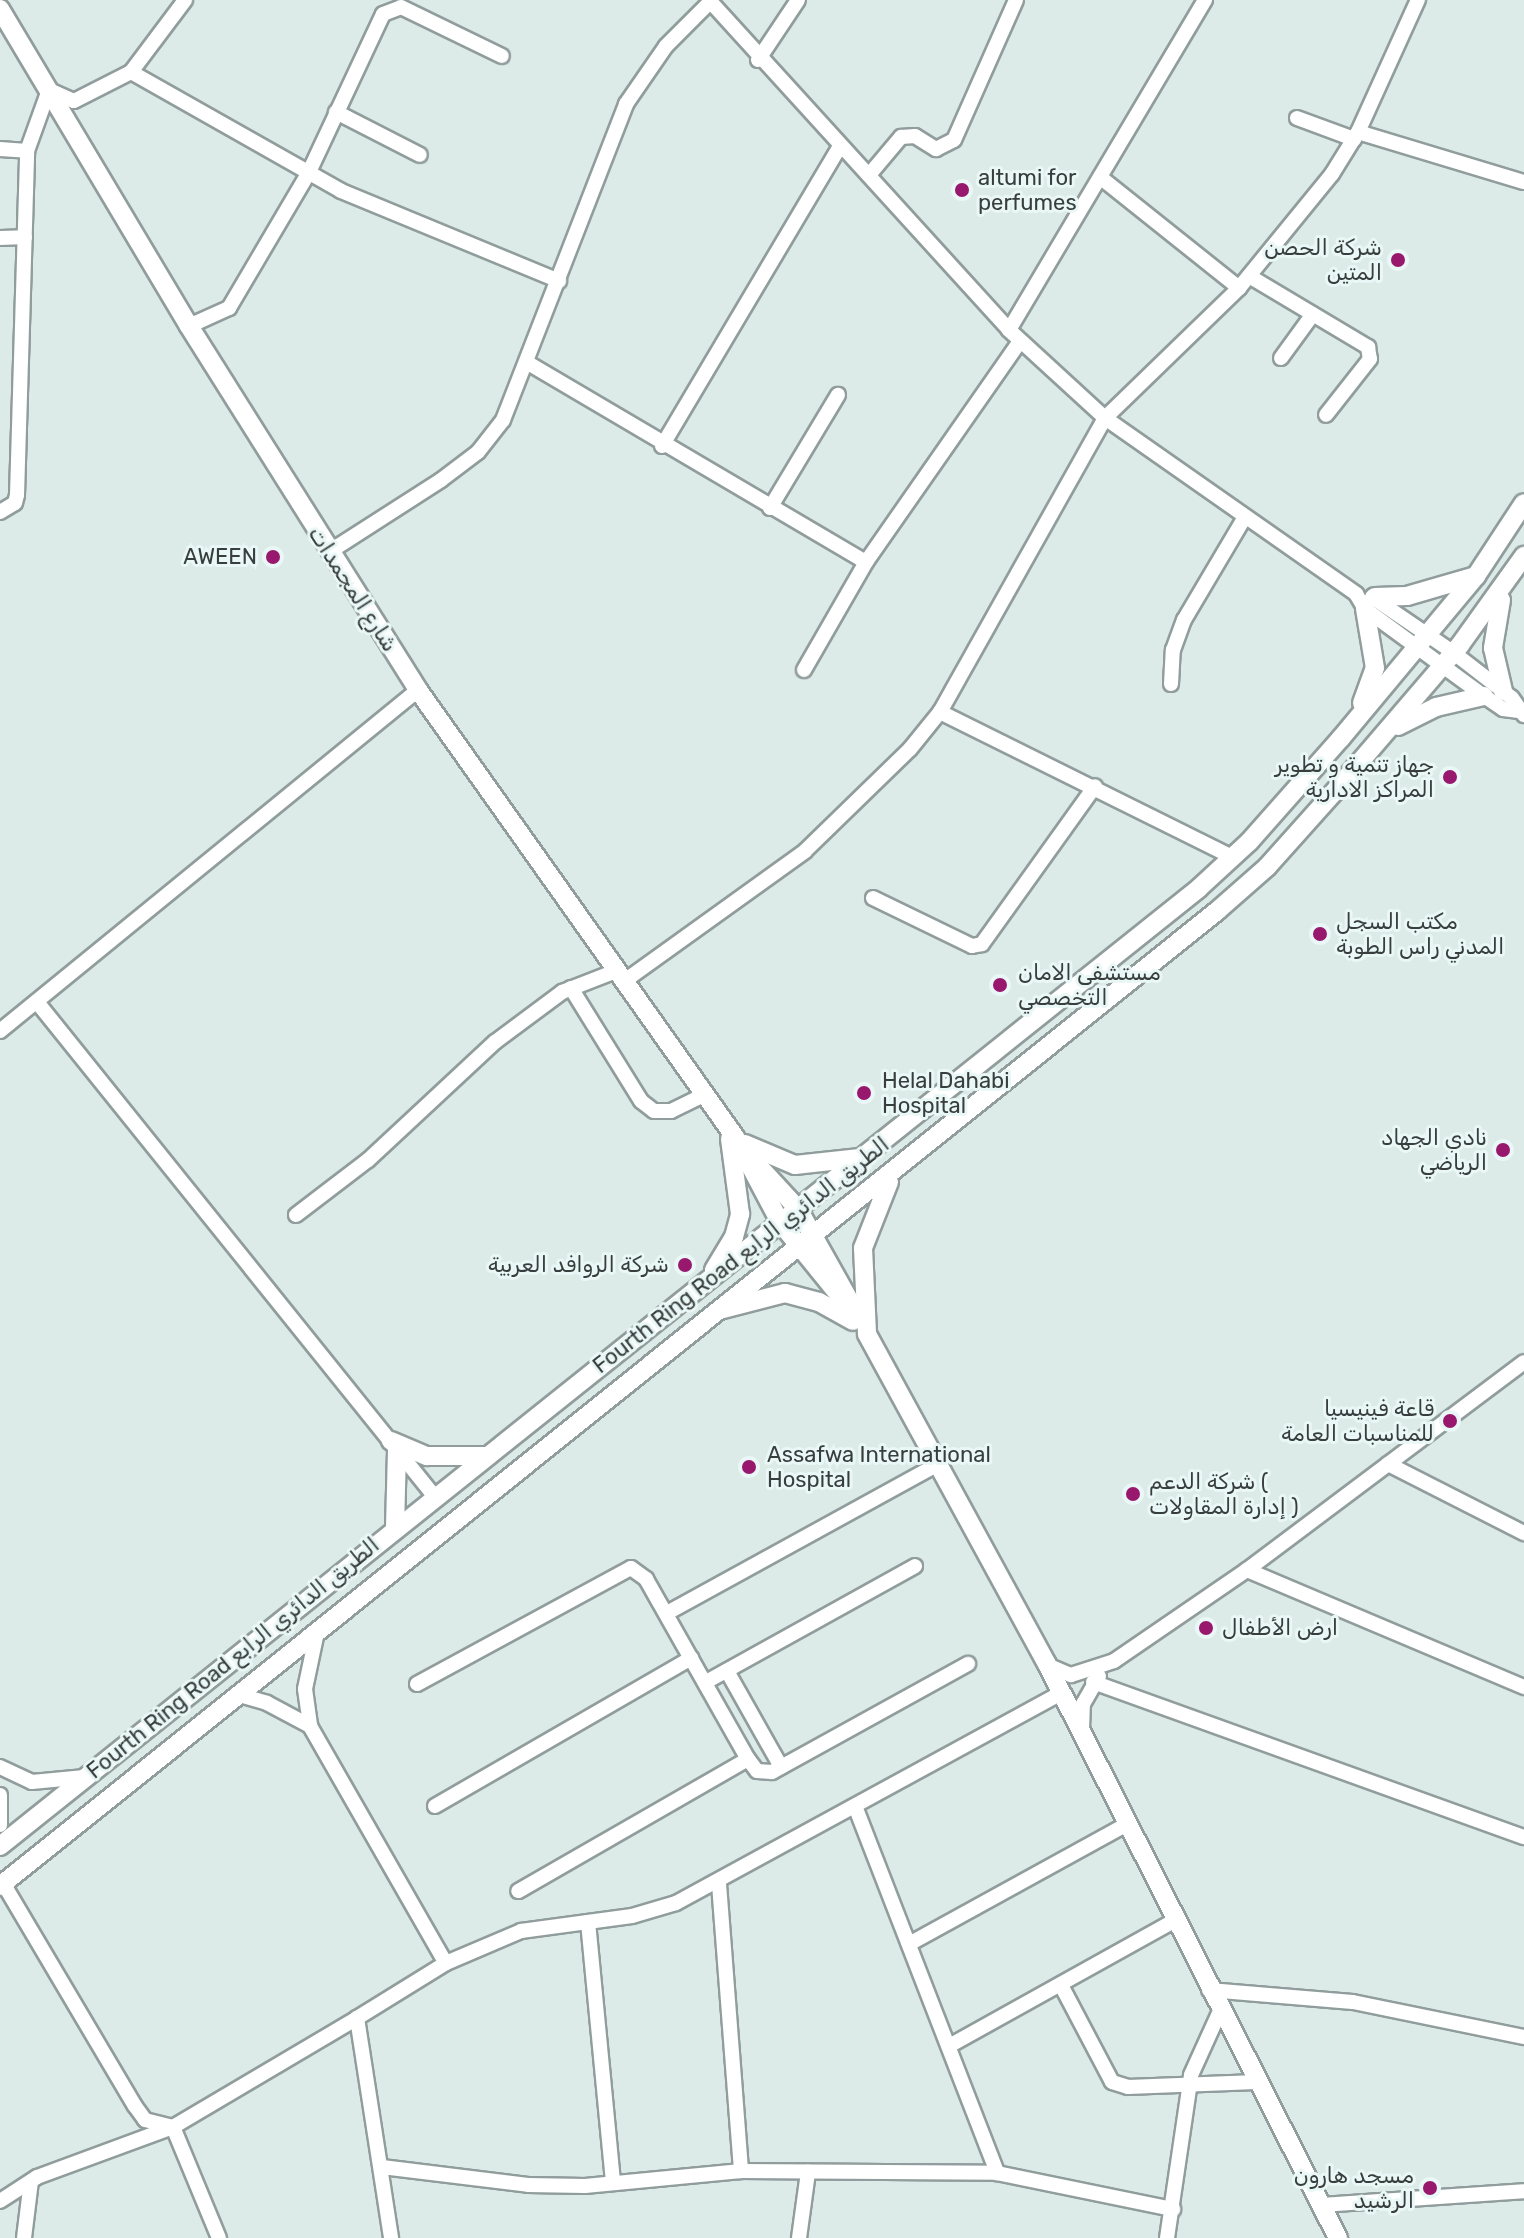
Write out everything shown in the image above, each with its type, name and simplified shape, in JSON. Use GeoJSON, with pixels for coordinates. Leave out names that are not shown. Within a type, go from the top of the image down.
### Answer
{"type":"FeatureCollection","features":[{"type":"Feature","properties":{"kind":"main road","name":"شارع المجمدات"},"geometry":{"type":"LineString","coordinates":[[0,9],[189,326],[418,690],[735,1138],[798,1209],[862,1326]]}},
{"type":"Feature","properties":{"kind":"main road","name":"Fourth Ring Road الطريق الدائري الرابع"},"geometry":{"type":"LineString","coordinates":[[0,1846],[395,1527],[865,1157],[1232,857],[1341,738],[1423,641],[1476,576],[1524,503]]}},
{"type":"Feature","properties":{"kind":"main road","name":"Fourth Ring Road الطريق الدائري الرابع"},"geometry":{"type":"LineString","coordinates":[[2,1884],[706,1316],[892,1176],[1247,885],[1448,660],[1506,585],[1524,556]]}},
{"type":"Feature","properties":{"kind":"main road"},"geometry":{"type":"LineString","coordinates":[[1341,738],[1370,688],[1375,668],[1366,600],[1407,596],[1476,576]]}},
{"type":"Feature","properties":{"kind":"main road"},"geometry":{"type":"LineString","coordinates":[[1506,585],[1493,648],[1516,703]]}},
{"type":"Feature","properties":{"kind":"main road"},"geometry":{"type":"LineString","coordinates":[[1382,737],[1427,710],[1484,696]]}},
{"type":"Feature","properties":{"kind":"main road","name":"شارع المجمدات"},"geometry":{"type":"LineString","coordinates":[[735,1138],[780,1222],[862,1326]]}},
{"type":"Feature","properties":{"kind":"main road"},"geometry":{"type":"LineString","coordinates":[[735,1138],[758,1152],[795,1165],[865,1157]]}},
{"type":"Feature","properties":{"kind":"main road"},"geometry":{"type":"LineString","coordinates":[[710,1279],[734,1237],[740,1214],[735,1138]]}},
{"type":"Feature","properties":{"kind":"main road"},"geometry":{"type":"LineString","coordinates":[[892,1176],[863,1248],[862,1326],[1047,1664],[1209,1990],[1338,2238]]}},
{"type":"Feature","properties":{"kind":"main road"},"geometry":{"type":"LineString","coordinates":[[706,1316],[785,1293],[819,1302],[862,1326]]}},
{"type":"Feature","properties":{"kind":"main road"},"geometry":{"type":"LineString","coordinates":[[395,1527],[394,1445],[427,1456],[486,1456]]}},
{"type":"Feature","properties":{"kind":"street"},"geometry":{"type":"LineString","coordinates":[[0,512],[8,510],[17,495],[27,151],[49,90],[74,101],[100,93],[131,72],[185,0]]}},
{"type":"Feature","properties":{"kind":"street"},"geometry":{"type":"LineString","coordinates":[[758,60],[798,0]]}},
{"type":"Feature","properties":{"kind":"street"},"geometry":{"type":"LineString","coordinates":[[869,175],[901,137],[915,136],[936,149],[954,140],[1016,0]]}},
{"type":"Feature","properties":{"kind":"street"},"geometry":{"type":"LineString","coordinates":[[1009,330],[1205,0]]}},
{"type":"Feature","properties":{"kind":"street"},"geometry":{"type":"LineString","coordinates":[[296,1215],[368,1160],[495,1042],[571,988],[620,976],[844,819],[940,712],[1105,418],[1244,282],[1356,136],[1418,0]]}},
{"type":"Feature","properties":{"kind":"street"},"geometry":{"type":"LineString","coordinates":[[329,552],[478,452],[503,420],[528,363],[626,104],[666,46],[709,1],[758,60],[869,175],[1009,330],[1105,418],[1448,660],[1516,703]]}},
{"type":"Feature","properties":{"kind":"street"},"geometry":{"type":"LineString","coordinates":[[189,326],[229,308],[309,172],[383,14],[401,7],[502,56]]}},
{"type":"Feature","properties":{"kind":"street"},"geometry":{"type":"LineString","coordinates":[[131,72],[341,191],[559,281]]}},
{"type":"Feature","properties":{"kind":"street"},"geometry":{"type":"LineString","coordinates":[[336,112],[420,155]]}},
{"type":"Feature","properties":{"kind":"street"},"geometry":{"type":"LineString","coordinates":[[1297,118],[1524,182]]}},
{"type":"Feature","properties":{"kind":"street"},"geometry":{"type":"LineString","coordinates":[[662,446],[840,146]]}},
{"type":"Feature","properties":{"kind":"street"},"geometry":{"type":"LineString","coordinates":[[0,149],[27,151]]}},
{"type":"Feature","properties":{"kind":"street"},"geometry":{"type":"LineString","coordinates":[[1100,177],[1244,282],[1313,314],[1368,347],[1370,359],[1326,415]]}},
{"type":"Feature","properties":{"kind":"street"},"geometry":{"type":"LineString","coordinates":[[0,238],[25,237]]}},
{"type":"Feature","properties":{"kind":"street"},"geometry":{"type":"LineString","coordinates":[[1281,358],[1313,314]]}},
{"type":"Feature","properties":{"kind":"street"},"geometry":{"type":"LineString","coordinates":[[804,670],[866,562],[1020,341]]}},
{"type":"Feature","properties":{"kind":"street"},"geometry":{"type":"LineString","coordinates":[[528,363],[662,446],[866,562]]}},
{"type":"Feature","properties":{"kind":"street"},"geometry":{"type":"LineString","coordinates":[[770,508],[838,395]]}},
{"type":"Feature","properties":{"kind":"street"},"geometry":{"type":"LineString","coordinates":[[1171,684],[1173,650],[1184,620],[1245,517]]}},
{"type":"Feature","properties":{"kind":"street"},"geometry":{"type":"LineString","coordinates":[[1448,660],[1484,696],[1503,709],[1516,703]]}},
{"type":"Feature","properties":{"kind":"street"},"geometry":{"type":"LineString","coordinates":[[0,1031],[418,690]]}},
{"type":"Feature","properties":{"kind":"street"},"geometry":{"type":"LineString","coordinates":[[940,712],[1095,786],[1232,857]]}},
{"type":"Feature","properties":{"kind":"street"},"geometry":{"type":"LineString","coordinates":[[873,898],[972,946],[982,944],[1095,786]]}},
{"type":"Feature","properties":{"kind":"street"},"geometry":{"type":"LineString","coordinates":[[571,988],[641,1101],[654,1111],[671,1111],[704,1095]]}},
{"type":"Feature","properties":{"kind":"street"},"geometry":{"type":"LineString","coordinates":[[37,1002],[435,1497]]}},
{"type":"Feature","properties":{"kind":"street"},"geometry":{"type":"LineString","coordinates":[[1083,1736],[1083,1704],[1093,1682],[1114,1661],[1247,1570],[1522,1367]]}},
{"type":"Feature","properties":{"kind":"street"},"geometry":{"type":"LineString","coordinates":[[667,1613],[938,1464]]}},
{"type":"Feature","properties":{"kind":"street"},"geometry":{"type":"LineString","coordinates":[[1388,1464],[1524,1533]]}},
{"type":"Feature","properties":{"kind":"street"},"geometry":{"type":"LineString","coordinates":[[706,1682],[915,1566]]}},
{"type":"Feature","properties":{"kind":"street"},"geometry":{"type":"LineString","coordinates":[[417,1684],[626,1568],[643,1574],[748,1759],[762,1772],[781,1767],[968,1664]]}},
{"type":"Feature","properties":{"kind":"street"},"geometry":{"type":"LineString","coordinates":[[1247,1570],[1524,1687]]}},
{"type":"Feature","properties":{"kind":"street"},"geometry":{"type":"LineString","coordinates":[[319,1627],[307,1669],[310,1726],[446,1963]]}},
{"type":"Feature","properties":{"kind":"street"},"geometry":{"type":"LineString","coordinates":[[435,1806],[691,1658]]}},
{"type":"Feature","properties":{"kind":"street"},"geometry":{"type":"LineString","coordinates":[[1047,1664],[1071,1675],[1114,1661]]}},
{"type":"Feature","properties":{"kind":"street"},"geometry":{"type":"LineString","coordinates":[[727,1671],[781,1767]]}},
{"type":"Feature","properties":{"kind":"street"},"geometry":{"type":"LineString","coordinates":[[1093,1682],[1524,1837]]}},
{"type":"Feature","properties":{"kind":"street"},"geometry":{"type":"LineString","coordinates":[[0,2201],[31,2181],[173,2127],[446,1963],[521,1931],[654,1911],[719,1884],[1061,1693]]}},
{"type":"Feature","properties":{"kind":"street"},"geometry":{"type":"LineString","coordinates":[[236,1694],[267,1703],[310,1726]]}},
{"type":"Feature","properties":{"kind":"street"},"geometry":{"type":"LineString","coordinates":[[518,1891],[748,1759]]}},
{"type":"Feature","properties":{"kind":"street"},"geometry":{"type":"LineString","coordinates":[[0,1767],[32,1782],[85,1777]]}},
{"type":"Feature","properties":{"kind":"street"},"geometry":{"type":"LineString","coordinates":[[0,1795],[0,1825]]}},
{"type":"Feature","properties":{"kind":"street"},"geometry":{"type":"LineString","coordinates":[[855,1806],[997,2173]]}},
{"type":"Feature","properties":{"kind":"street"},"geometry":{"type":"LineString","coordinates":[[909,1944],[1127,1824]]}},
{"type":"Feature","properties":{"kind":"street"},"geometry":{"type":"LineString","coordinates":[[2,1884],[135,2106],[145,2120],[173,2127]]}},
{"type":"Feature","properties":{"kind":"street"},"geometry":{"type":"LineString","coordinates":[[719,1884],[741,2171]]}},
{"type":"Feature","properties":{"kind":"street"},"geometry":{"type":"LineString","coordinates":[[949,2046],[1062,1987],[1175,1920]]}},
{"type":"Feature","properties":{"kind":"street"},"geometry":{"type":"LineString","coordinates":[[588,1922],[613,2183]]}},
{"type":"Feature","properties":{"kind":"street"},"geometry":{"type":"LineString","coordinates":[[1062,1987],[1112,2082],[1128,2087],[1256,2082]]}},
{"type":"Feature","properties":{"kind":"street"},"geometry":{"type":"LineString","coordinates":[[1209,1990],[1353,2002],[1524,2037]]}},
{"type":"Feature","properties":{"kind":"street"},"geometry":{"type":"LineString","coordinates":[[1167,2238],[1191,2085],[1200,2050],[1220,2011]]}},
{"type":"Feature","properties":{"kind":"street"},"geometry":{"type":"LineString","coordinates":[[357,2018],[391,2238]]}},
{"type":"Feature","properties":{"kind":"street"},"geometry":{"type":"LineString","coordinates":[[173,2127],[219,2238]]}},
{"type":"Feature","properties":{"kind":"street"},"geometry":{"type":"LineString","coordinates":[[382,2167],[528,2185],[613,2183],[741,2171],[997,2173],[1173,2209]]}},
{"type":"Feature","properties":{"kind":"street"},"geometry":{"type":"LineString","coordinates":[[799,2238],[808,2172]]}},
{"type":"Feature","properties":{"kind":"street"},"geometry":{"type":"LineString","coordinates":[[24,2238],[31,2181]]}},
{"type":"Feature","properties":{"kind":"street"},"geometry":{"type":"LineString","coordinates":[[1321,2205],[1524,2191]]}},
{"type":"Feature","properties":{"kind":"place","name":"altumi for perfumes"},"geometry":{"type":"Point","coordinates":[962,190]}},
{"type":"Feature","properties":{"kind":"place","name":"شركة الحصن المتين"},"geometry":{"type":"Point","coordinates":[1398,260]}},
{"type":"Feature","properties":{"kind":"place","name":"AWEEN"},"geometry":{"type":"Point","coordinates":[273,557]}},
{"type":"Feature","properties":{"kind":"place","name":"جهاز تنمية و تطوير المراكز الادارية"},"geometry":{"type":"Point","coordinates":[1450,777]}},
{"type":"Feature","properties":{"kind":"place","name":"مكتب السجل المدني راس الطوبة"},"geometry":{"type":"Point","coordinates":[1320,934]}},
{"type":"Feature","properties":{"kind":"place","name":"مستشفى الامان التخصصي"},"geometry":{"type":"Point","coordinates":[1000,985]}},
{"type":"Feature","properties":{"kind":"place","name":"Helal Dahabi Hospital"},"geometry":{"type":"Point","coordinates":[864,1093]}},
{"type":"Feature","properties":{"kind":"place","name":"نادي الجهاد الرياضي"},"geometry":{"type":"Point","coordinates":[1503,1150]}},
{"type":"Feature","properties":{"kind":"place","name":"شركة الروافد العربية"},"geometry":{"type":"Point","coordinates":[685,1265]}},
{"type":"Feature","properties":{"kind":"place","name":"قاعة فينيسيا للمناسبات العامة"},"geometry":{"type":"Point","coordinates":[1450,1421]}},
{"type":"Feature","properties":{"kind":"place","name":"Assafwa International Hospital"},"geometry":{"type":"Point","coordinates":[749,1467]}},
{"type":"Feature","properties":{"kind":"place","name":"شركة الدعم ( إدارة المقاولات )"},"geometry":{"type":"Point","coordinates":[1133,1494]}},
{"type":"Feature","properties":{"kind":"place","name":"ارض الأطفال"},"geometry":{"type":"Point","coordinates":[1206,1628]}},
{"type":"Feature","properties":{"kind":"place","name":"مسجد هارون الرشيد"},"geometry":{"type":"Point","coordinates":[1430,2188]}}]}
